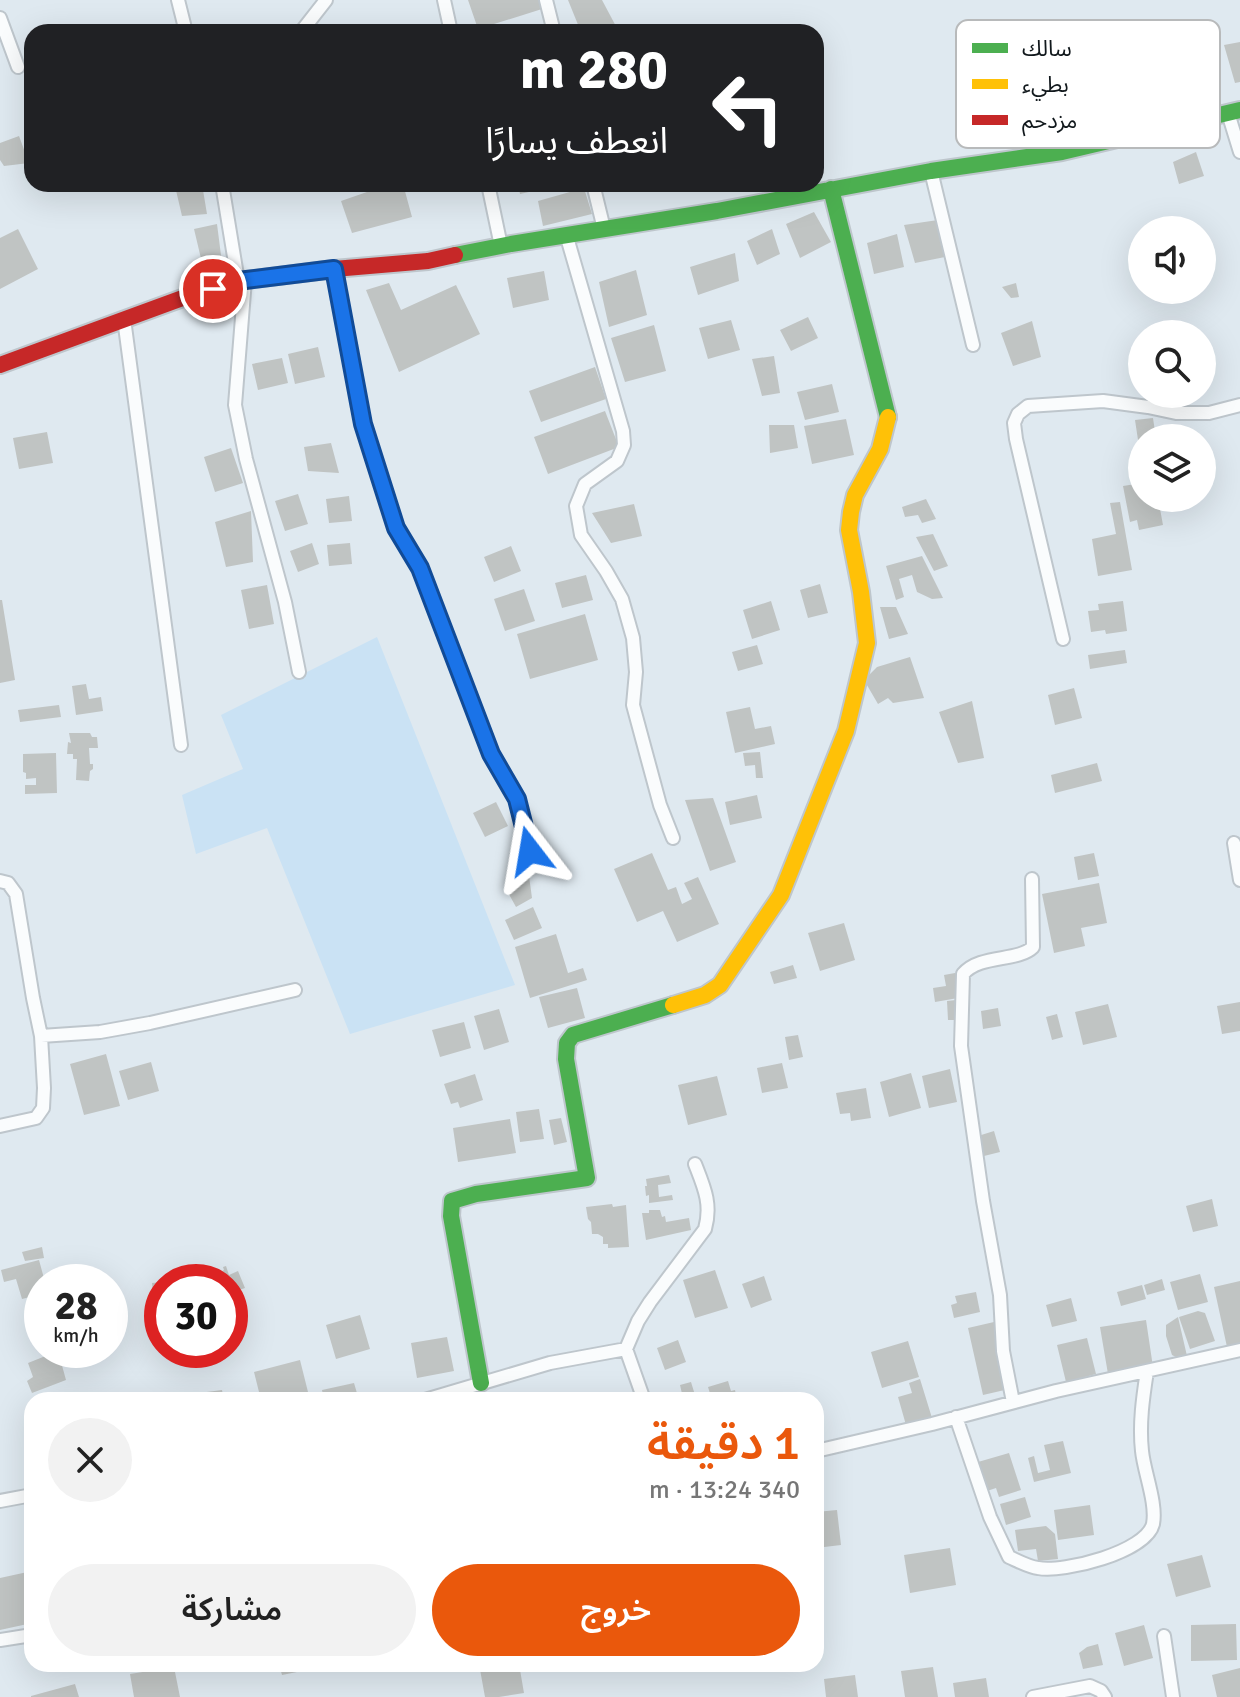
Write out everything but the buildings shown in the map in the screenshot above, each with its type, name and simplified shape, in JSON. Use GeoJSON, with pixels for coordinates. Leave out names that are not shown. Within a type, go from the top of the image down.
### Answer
{"type":"FeatureCollection","features":[{"type":"Feature","properties":{"kind":"street"},"geometry":{"type":"LineString","coordinates":[[178,0],[184,24]]}},
{"type":"Feature","properties":{"kind":"street"},"geometry":{"type":"LineString","coordinates":[[307,24],[326,0]]}},
{"type":"Feature","properties":{"kind":"street"},"geometry":{"type":"LineString","coordinates":[[444,0],[449,24]]}},
{"type":"Feature","properties":{"kind":"street"},"geometry":{"type":"LineString","coordinates":[[546,0],[552,24]]}},
{"type":"Feature","properties":{"kind":"street"},"geometry":{"type":"LineString","coordinates":[[0,18],[18,67]]}},
{"type":"Feature","properties":{"kind":"street"},"geometry":{"type":"LineString","coordinates":[[1234,112],[1240,152]]}},
{"type":"Feature","properties":{"kind":"street"},"geometry":{"type":"LineString","coordinates":[[824,190],[1079,148]]}},
{"type":"Feature","properties":{"kind":"street"},"geometry":{"type":"LineString","coordinates":[[931,171],[973,345]]}},
{"type":"Feature","properties":{"kind":"street"},"geometry":{"type":"LineString","coordinates":[[481,1383],[451,1216],[452,1201],[476,1194],[587,1178],[566,1059],[568,1040],[573,1035],[705,995],[720,985],[781,895],[846,731],[867,643],[849,530],[851,512],[855,495],[880,449],[888,416],[831,189]]}},
{"type":"Feature","properties":{"kind":"street"},"geometry":{"type":"LineString","coordinates":[[224,192],[241,281],[235,405],[246,459],[285,602],[299,672]]}},
{"type":"Feature","properties":{"kind":"street"},"geometry":{"type":"LineString","coordinates":[[490,192],[501,246]]}},
{"type":"Feature","properties":{"kind":"street"},"geometry":{"type":"LineString","coordinates":[[595,192],[604,229]]}},
{"type":"Feature","properties":{"kind":"street"},"geometry":{"type":"LineString","coordinates":[[0,365],[188,296],[241,281],[428,261],[815,192]]}},
{"type":"Feature","properties":{"kind":"street"},"geometry":{"type":"LineString","coordinates":[[566,234],[623,431],[624,445],[617,461],[585,484],[576,506],[581,535],[622,599],[633,638],[636,672],[633,705],[660,805],[673,838]]}},
{"type":"Feature","properties":{"kind":"street"},"geometry":{"type":"LineString","coordinates":[[334,269],[363,424],[396,528],[420,568],[491,754],[517,799],[530,851]]}},
{"type":"Feature","properties":{"kind":"street"},"geometry":{"type":"LineString","coordinates":[[124,319],[181,745]]}},
{"type":"Feature","properties":{"kind":"street"},"geometry":{"type":"LineString","coordinates":[[1063,639],[1016,439],[1014,423],[1018,414],[1028,406],[1103,401],[1176,413],[1209,413],[1240,405]]}},
{"type":"Feature","properties":{"kind":"street"},"geometry":{"type":"LineString","coordinates":[[1234,843],[1240,880]]}},
{"type":"Feature","properties":{"kind":"street"},"geometry":{"type":"LineString","coordinates":[[1013,1402],[1003,1351],[1000,1295],[961,1046],[963,974],[969,967],[1028,952],[1033,947],[1032,879]]}},
{"type":"Feature","properties":{"kind":"street"},"geometry":{"type":"LineString","coordinates":[[0,881],[8,883],[16,894],[41,1036],[44,1088],[43,1108],[36,1118],[0,1126]]}},
{"type":"Feature","properties":{"kind":"street"},"geometry":{"type":"LineString","coordinates":[[41,1036],[112,1029],[295,990]]}},
{"type":"Feature","properties":{"kind":"street"},"geometry":{"type":"LineString","coordinates":[[641,1392],[626,1349],[638,1321],[705,1229],[709,1215],[707,1196],[695,1164]]}},
{"type":"Feature","properties":{"kind":"street"},"geometry":{"type":"LineString","coordinates":[[451,1392],[550,1363],[626,1349]]}},
{"type":"Feature","properties":{"kind":"street"},"geometry":{"type":"LineString","coordinates":[[824,1449],[1240,1350]]}},
{"type":"Feature","properties":{"kind":"street"},"geometry":{"type":"LineString","coordinates":[[956,1417],[990,1517],[1009,1557],[1038,1568],[1070,1568],[1105,1558],[1134,1544],[1146,1536],[1153,1525],[1153,1508],[1142,1450],[1141,1412],[1147,1371]]}},
{"type":"Feature","properties":{"kind":"street"},"geometry":{"type":"LineString","coordinates":[[0,1501],[24,1496]]}},
{"type":"Feature","properties":{"kind":"street"},"geometry":{"type":"LineString","coordinates":[[0,1640],[24,1636]]}},
{"type":"Feature","properties":{"kind":"street"},"geometry":{"type":"LineString","coordinates":[[1164,1636],[1173,1697]]}},
{"type":"Feature","properties":{"kind":"street"},"geometry":{"type":"LineString","coordinates":[[1033,1697],[1090,1686],[1101,1691],[1105,1697]]}},
{"type":"Feature","properties":{"kind":"shaded area"},"geometry":{"type":"Polygon","coordinates":[[[377,637],[515,985],[350,1034],[267,828],[196,854],[182,795],[243,769],[221,715],[377,637]]]}},
{"type":"Feature","properties":{"kind":"traffic: fast"},"geometry":{"type":"LineString","coordinates":[[1220,115],[1240,110]]}},
{"type":"Feature","properties":{"kind":"traffic: fast"},"geometry":{"type":"LineString","coordinates":[[824,191],[1079,148]]}},
{"type":"Feature","properties":{"kind":"traffic: fast"},"geometry":{"type":"LineString","coordinates":[[831,189],[888,417]]}},
{"type":"Feature","properties":{"kind":"traffic: fast"},"geometry":{"type":"LineString","coordinates":[[455,255],[819,192]]}},
{"type":"Feature","properties":{"kind":"traffic: fast"},"geometry":{"type":"LineString","coordinates":[[481,1383],[451,1216],[452,1201],[476,1194],[587,1178],[566,1059],[567,1043],[573,1035],[673,1005]]}},
{"type":"Feature","properties":{"kind":"traffic: slow"},"geometry":{"type":"LineString","coordinates":[[673,1005],[705,995],[720,985],[781,895],[846,731],[867,643],[849,530],[851,512],[855,495],[880,449],[888,417]]}},
{"type":"Feature","properties":{"kind":"traffic: jam"},"geometry":{"type":"LineString","coordinates":[[0,365],[188,296],[238,281],[428,261],[455,255]]}},
{"type":"Feature","properties":{"kind":"route"},"geometry":{"type":"LineString","coordinates":[[213,289],[238,281],[334,269],[363,424],[396,528],[420,568],[491,754],[517,799],[530,851]]}}]}
